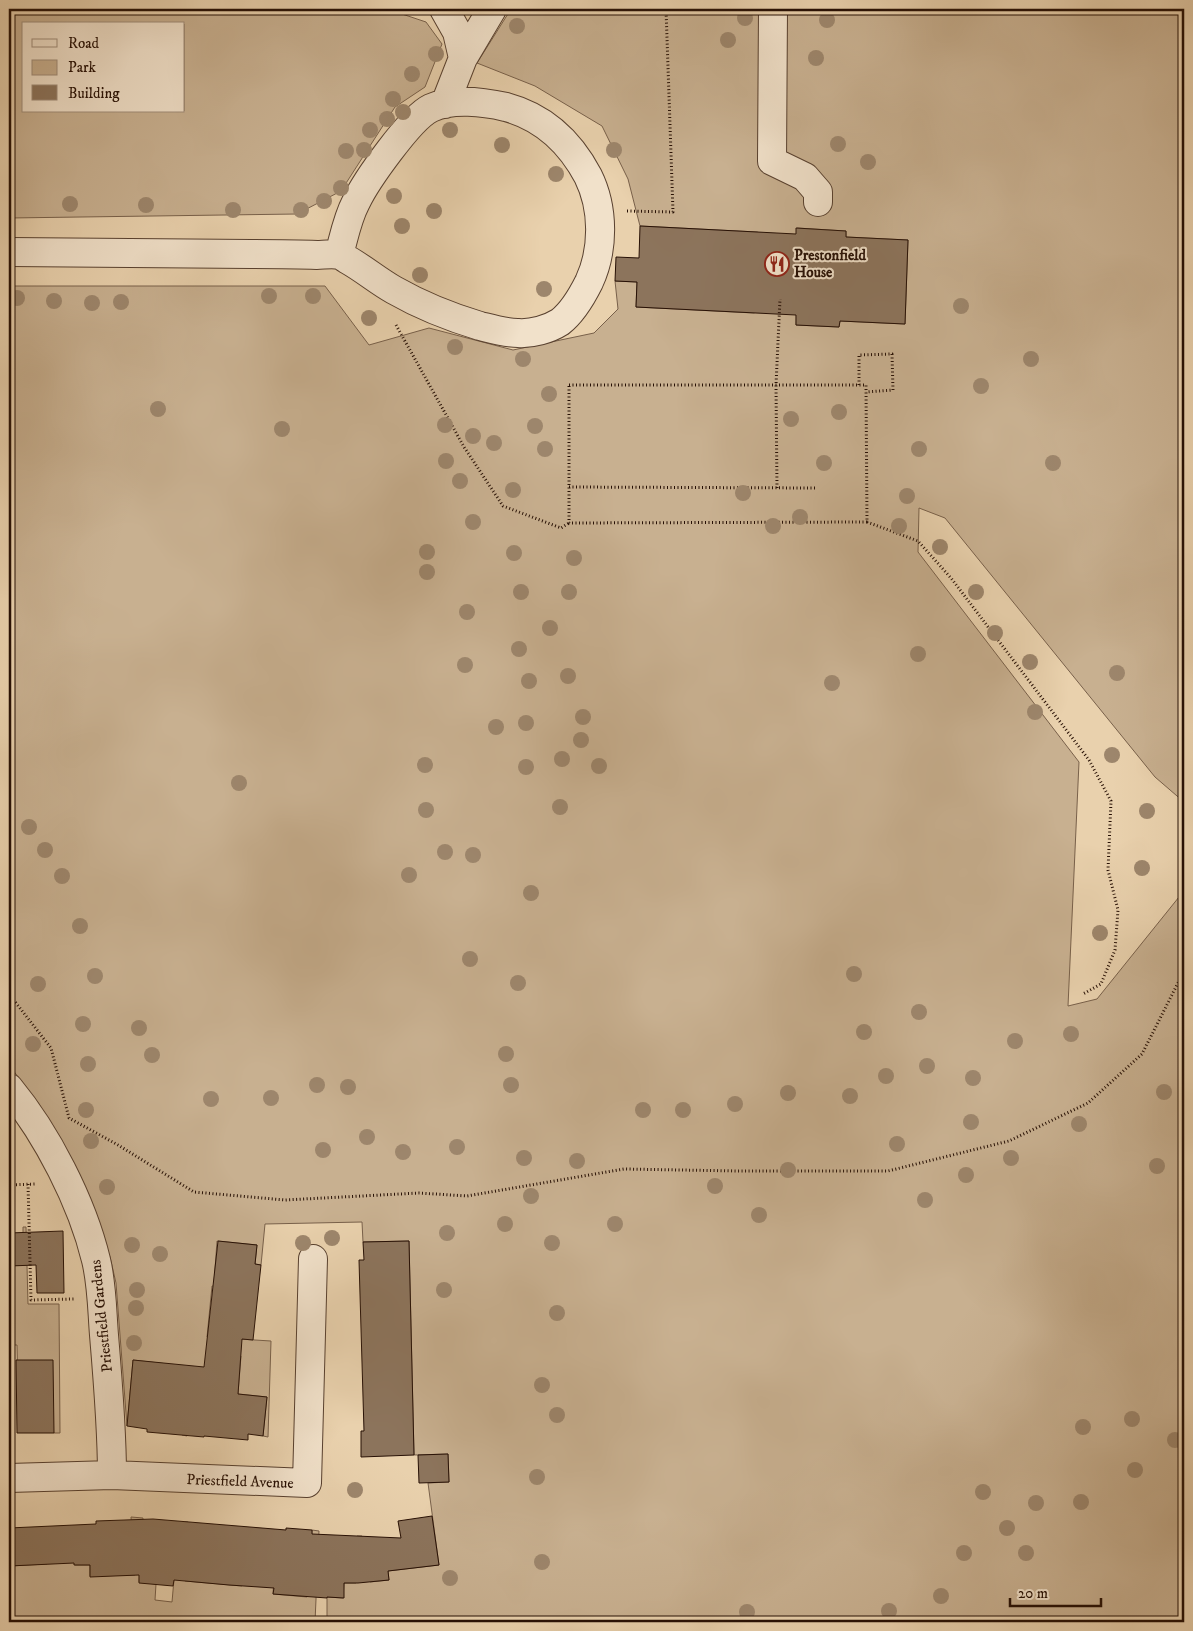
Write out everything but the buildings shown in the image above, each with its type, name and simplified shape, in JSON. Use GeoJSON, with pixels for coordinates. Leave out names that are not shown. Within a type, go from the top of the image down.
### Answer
{"type":"FeatureCollection","features":[{"type":"Feature","properties":{"kind":"street"},"geometry":{"type":"LineString","coordinates":[[444,9],[457,32],[463,58]]}},
{"type":"Feature","properties":{"kind":"street"},"geometry":{"type":"LineString","coordinates":[[445,104],[463,58],[492,9]]}},
{"type":"Feature","properties":{"kind":"street"},"geometry":{"type":"LineString","coordinates":[[773,9],[772,161],[805,177],[818,192],[818,202]]}},
{"type":"Feature","properties":{"kind":"street"},"geometry":{"type":"LineString","coordinates":[[9,252],[339,255],[424,306],[454,318],[494,330],[518,334],[541,330],[560,322],[574,308],[593,274],[598,257],[599,211],[590,181],[579,159],[566,142],[549,127],[518,110],[490,103],[445,104],[430,109],[415,121],[387,155],[356,201],[349,217],[339,255]]}},
{"type":"Feature","properties":{"kind":"street","name":"Priestfield Gardens"},"geometry":{"type":"LineString","coordinates":[[9,1088],[32,1118],[68,1186],[89,1235],[102,1298],[111,1430],[112,1475]]}},
{"type":"Feature","properties":{"kind":"street","name":"Priestfield Avenue"},"geometry":{"type":"LineString","coordinates":[[9,1478],[112,1475],[307,1483],[313,1259]]}},
{"type":"Feature","properties":{"kind":"path"},"geometry":{"type":"LineString","coordinates":[[599,211],[673,212],[666,9]]}},
{"type":"Feature","properties":{"kind":"path"},"geometry":{"type":"LineString","coordinates":[[777,488],[776,385],[780,299]]}},
{"type":"Feature","properties":{"kind":"path"},"geometry":{"type":"LineString","coordinates":[[391,317],[464,447],[503,506],[561,528],[569,523],[867,522],[918,541],[951,578],[1089,760],[1111,801],[1108,870],[1118,910],[1114,950],[1100,984],[1082,994]]}},
{"type":"Feature","properties":{"kind":"path"},"geometry":{"type":"LineString","coordinates":[[859,385],[859,355],[892,354],[893,390],[866,392]]}},
{"type":"Feature","properties":{"kind":"path"},"geometry":{"type":"LineString","coordinates":[[569,523],[569,386],[776,385],[866,385],[867,522]]}},
{"type":"Feature","properties":{"kind":"path"},"geometry":{"type":"LineString","coordinates":[[569,487],[815,488]]}},
{"type":"Feature","properties":{"kind":"path"},"geometry":{"type":"LineString","coordinates":[[9,994],[51,1048],[69,1118],[118,1145],[194,1192],[284,1200],[420,1193],[467,1196],[624,1169],[888,1171],[1009,1141],[1088,1103],[1142,1054],[1184,971]]}},
{"type":"Feature","properties":{"kind":"path"},"geometry":{"type":"LineString","coordinates":[[28,1184],[31,1300],[102,1298]]}},
{"type":"Feature","properties":{"kind":"green space"},"geometry":{"type":"Polygon","coordinates":[[[9,9],[387,9],[426,22],[442,44],[425,87],[395,107],[341,191],[297,214],[9,218],[9,9]]]}},
{"type":"Feature","properties":{"kind":"green space"},"geometry":{"type":"Polygon","coordinates":[[[511,9],[1184,9],[1184,802],[1155,777],[945,518],[919,508],[918,552],[1079,762],[1068,1006],[1097,999],[1179,897],[1184,884],[1184,1622],[327,1622],[327,1597],[343,1598],[344,1583],[356,1583],[357,1536],[362,1536],[362,1539],[365,1539],[370,1582],[389,1580],[388,1571],[439,1565],[428,1483],[449,1482],[448,1454],[414,1455],[409,1241],[363,1242],[362,1222],[265,1224],[261,1265],[255,1264],[257,1245],[217,1241],[214,1283],[253,1289],[212,1286],[207,1337],[271,1341],[268,1437],[263,1436],[267,1397],[238,1394],[241,1356],[191,1390],[187,1436],[182,1435],[168,1364],[133,1360],[127,1426],[116,1283],[110,1257],[95,1220],[39,1104],[9,1065],[9,286],[325,286],[369,345],[429,328],[513,350],[594,333],[618,309],[615,281],[637,282],[636,307],[754,313],[797,295],[796,325],[839,327],[840,321],[905,324],[908,240],[846,237],[846,231],[797,228],[796,246],[757,232],[640,226],[628,179],[602,126],[535,86],[477,63],[511,9]]]}},
{"type":"Feature","properties":{"kind":"green space"},"geometry":{"type":"Polygon","coordinates":[[[23,1227],[26,1227],[28,1304],[59,1304],[60,1433],[54,1433],[18,1389],[17,1345],[9,1345],[9,1266],[23,1265],[23,1227]]]}},
{"type":"Feature","properties":{"kind":"green space"},"geometry":{"type":"Polygon","coordinates":[[[131,1517],[143,1518],[139,1582],[156,1584],[155,1600],[172,1602],[175,1568],[182,1568],[185,1522],[188,1522],[185,1581],[242,1586],[243,1573],[277,1530],[273,1594],[307,1597],[312,1530],[319,1531],[315,1622],[9,1622],[9,1566],[47,1564],[73,1530],[75,1565],[90,1565],[90,1576],[135,1575],[131,1517]]]}},
{"type":"Feature","properties":{"kind":"place","name":"Prestonfield House"},"geometry":{"type":"Point","coordinates":[777,264]}}]}
